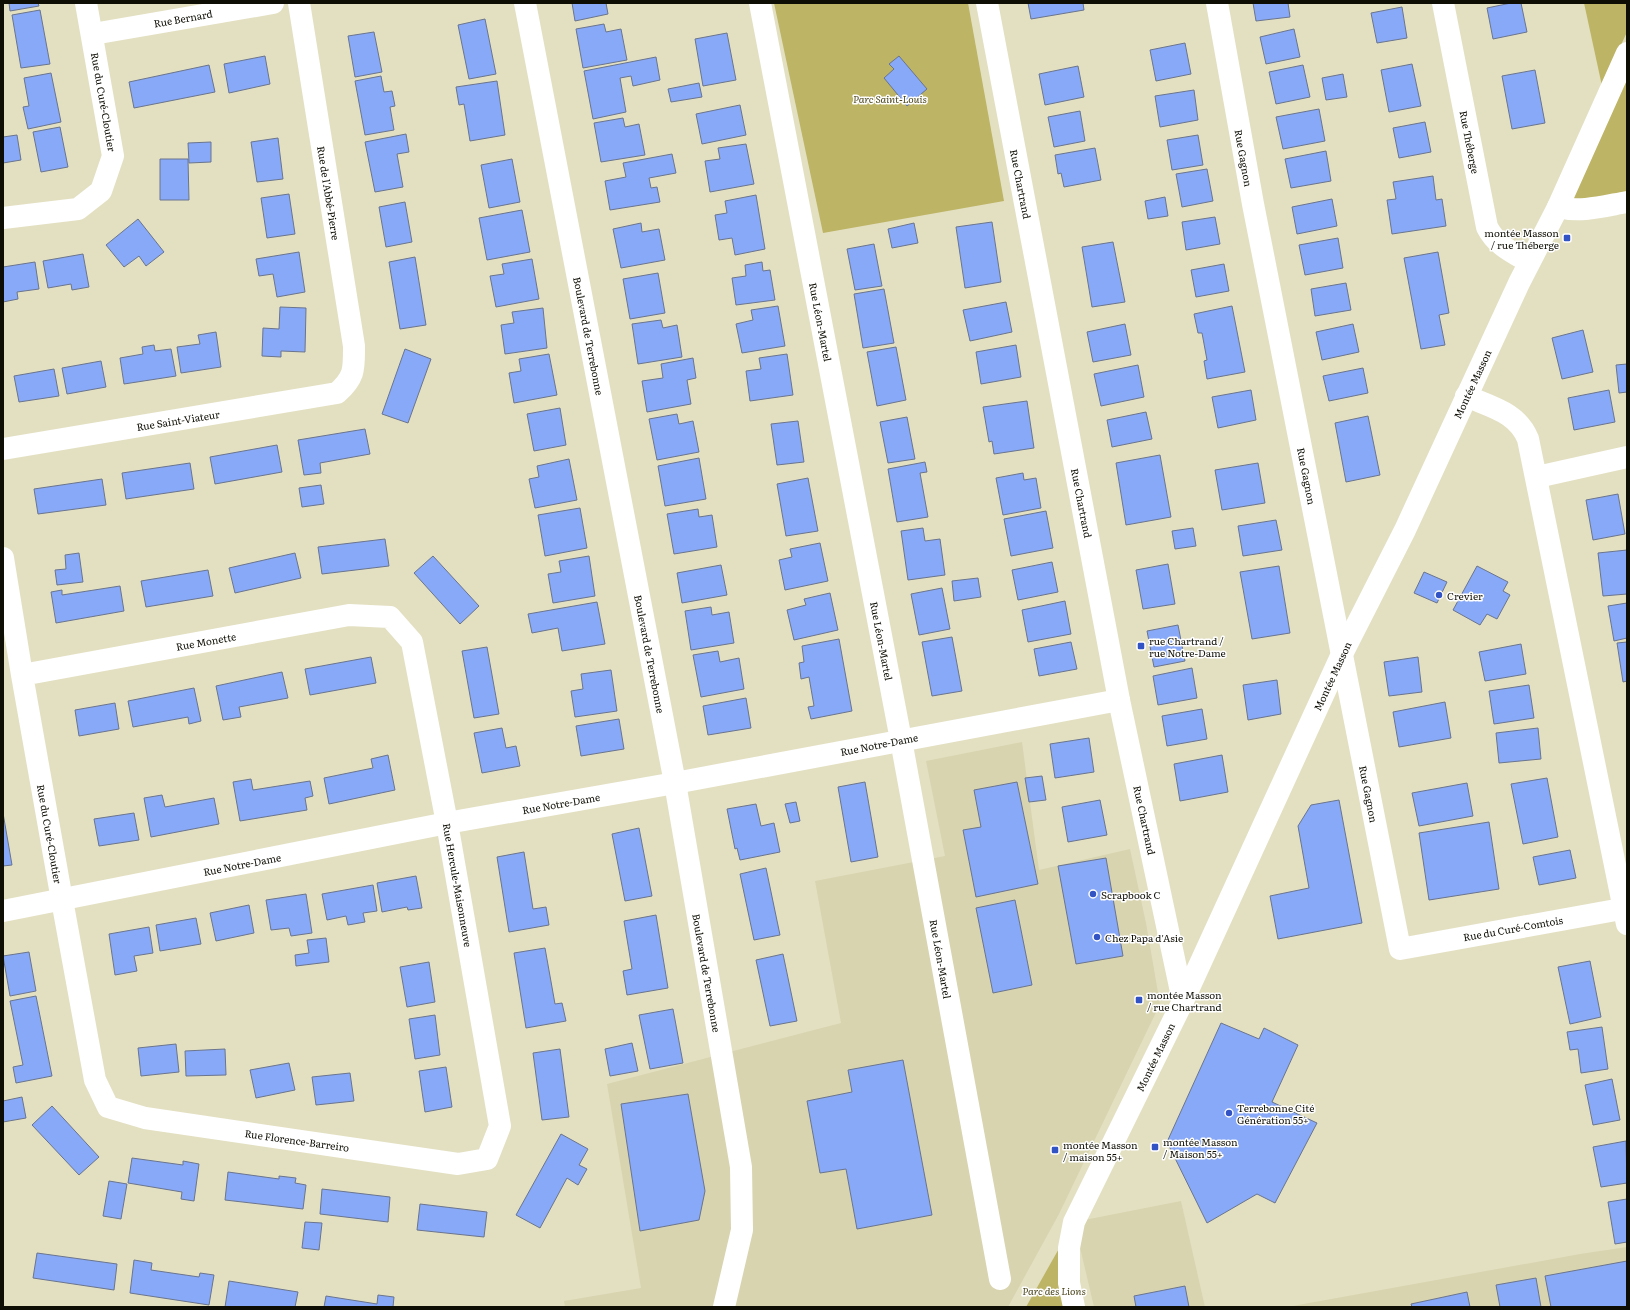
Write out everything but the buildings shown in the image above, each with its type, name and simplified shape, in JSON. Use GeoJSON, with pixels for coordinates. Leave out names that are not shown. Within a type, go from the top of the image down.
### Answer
{"type":"FeatureCollection","features":[{"type":"Feature","properties":{"kind":"street","name":"Rue du Curé-Cloutier"},"geometry":{"type":"LineString","coordinates":[[3,218],[78,209],[101,191],[113,156],[93,34],[86,3]]}},
{"type":"Feature","properties":{"kind":"street","name":"Rue Bernard"},"geometry":{"type":"LineString","coordinates":[[93,34],[273,3]]}},
{"type":"Feature","properties":{"kind":"street","name":"Rue de l'Abbé-Pierre"},"geometry":{"type":"LineString","coordinates":[[298,3],[354,346],[354,364],[348,382]]}},
{"type":"Feature","properties":{"kind":"street","name":"Boulevard de Terrebonne"},"geometry":{"type":"LineString","coordinates":[[525,3],[675,783],[741,1167],[742,1230],[724,1307]]}},
{"type":"Feature","properties":{"kind":"street","name":"Rue Léon-Martel"},"geometry":{"type":"LineString","coordinates":[[760,3],[901,740],[1000,1279]]}},
{"type":"Feature","properties":{"kind":"street","name":"Rue Chartrand"},"geometry":{"type":"LineString","coordinates":[[987,3],[1119,700],[1183,1001]]}},
{"type":"Feature","properties":{"kind":"street","name":"Rue Gagnon"},"geometry":{"type":"LineString","coordinates":[[1217,3],[1252,204],[1400,949]]}},
{"type":"Feature","properties":{"kind":"street","name":"Rue Théberge"},"geometry":{"type":"LineString","coordinates":[[1443,3],[1487,227],[1500,245],[1529,262]]}},
{"type":"Feature","properties":{"kind":"street","name":"Montée Masson"},"geometry":{"type":"LineString","coordinates":[[1074,1307],[1069,1283],[1069,1248],[1074,1222],[1183,1001],[1342,654],[1405,530],[1529,262],[1558,207],[1627,53]]}},
{"type":"Feature","properties":{"kind":"street"},"geometry":{"type":"LineString","coordinates":[[1558,207],[1566,210],[1584,209],[1627,202]]}},
{"type":"Feature","properties":{"kind":"street","name":"Rue Saint-Viateur"},"geometry":{"type":"LineString","coordinates":[[3,449],[337,393],[348,382]]}},
{"type":"Feature","properties":{"kind":"street"},"geometry":{"type":"LineString","coordinates":[[1466,396],[1504,412],[1520,423],[1528,439],[1626,913]]}},
{"type":"Feature","properties":{"kind":"street"},"geometry":{"type":"LineString","coordinates":[[1537,477],[1627,457]]}},
{"type":"Feature","properties":{"kind":"street","name":"Rue du Curé-Cloutier"},"geometry":{"type":"LineString","coordinates":[[3,558],[22,675],[95,1080],[108,1107]]}},
{"type":"Feature","properties":{"kind":"street","name":"Rue Monette"},"geometry":{"type":"LineString","coordinates":[[22,675],[349,616],[390,617]]}},
{"type":"Feature","properties":{"kind":"street","name":"Rue Hercule-Maisonneuve"},"geometry":{"type":"LineString","coordinates":[[390,617],[412,642],[447,823],[500,1126],[487,1159]]}},
{"type":"Feature","properties":{"kind":"street","name":"Rue Notre-Dame"},"geometry":{"type":"LineString","coordinates":[[3,911],[447,823],[675,783],[1119,700]]}},
{"type":"Feature","properties":{"kind":"street","name":"Rue du Curé-Comtois"},"geometry":{"type":"LineString","coordinates":[[1400,949],[1626,913]]}},
{"type":"Feature","properties":{"kind":"street","name":"Rue Florence-Barreiro"},"geometry":{"type":"LineString","coordinates":[[108,1107],[145,1118],[458,1164],[487,1159]]}},
{"type":"Feature","properties":{"kind":"shaded area"},"geometry":{"type":"Polygon","coordinates":[[[1022,742],[1039,870],[1130,849],[1146,923],[1160,1004],[1059,1214],[1008,1307],[565,1307],[564,1301],[641,1288],[607,1084],[841,1023],[815,881],[945,856],[926,761],[1022,742]]]}},
{"type":"Feature","properties":{"kind":"shaded area"},"geometry":{"type":"Polygon","coordinates":[[[1181,1201],[1205,1307],[1094,1307],[1074,1222],[1181,1201]]]}},
{"type":"Feature","properties":{"kind":"shaded area"},"geometry":{"type":"Polygon","coordinates":[[[1627,1247],[1627,1307],[1287,1307],[1580,1254],[1627,1247]]]}},
{"type":"Feature","properties":{"kind":"green space","name":"Parc Saint-Louis"},"geometry":{"type":"Polygon","coordinates":[[[774,3],[968,3],[1004,201],[823,233],[774,3]]]}},
{"type":"Feature","properties":{"kind":"green space"},"geometry":{"type":"Polygon","coordinates":[[[1584,3],[1627,3],[1627,32],[1602,86],[1584,3]]]}},
{"type":"Feature","properties":{"kind":"green space"},"geometry":{"type":"Polygon","coordinates":[[[1627,53],[1627,202],[1566,209],[1627,53]]]}},
{"type":"Feature","properties":{"kind":"green space","name":"Parc des Lions"},"geometry":{"type":"Polygon","coordinates":[[[1074,1222],[1075,1307],[1026,1307],[1074,1222]]]}},
{"type":"Feature","properties":{"kind":"place","name":"montée Masson / rue Théberge"},"geometry":{"type":"Point","coordinates":[1567,238]}},
{"type":"Feature","properties":{"kind":"place","name":"Crevier"},"geometry":{"type":"Point","coordinates":[1439,595]}},
{"type":"Feature","properties":{"kind":"place","name":"rue Chartrand / rue Notre-Dame"},"geometry":{"type":"Point","coordinates":[1141,646]}},
{"type":"Feature","properties":{"kind":"place","name":"Scrapbook C"},"geometry":{"type":"Point","coordinates":[1093,894]}},
{"type":"Feature","properties":{"kind":"place","name":"Chez Papa d'Asie"},"geometry":{"type":"Point","coordinates":[1097,937]}},
{"type":"Feature","properties":{"kind":"place","name":"montée Masson / rue Chartrand"},"geometry":{"type":"Point","coordinates":[1139,1000]}},
{"type":"Feature","properties":{"kind":"place","name":"Terrebonne Cité Génération 55+"},"geometry":{"type":"Point","coordinates":[1229,1113]}},
{"type":"Feature","properties":{"kind":"place","name":"montée Masson / Maison 55+"},"geometry":{"type":"Point","coordinates":[1155,1147]}},
{"type":"Feature","properties":{"kind":"place","name":"montée Masson / maison 55+"},"geometry":{"type":"Point","coordinates":[1055,1150]}}]}
